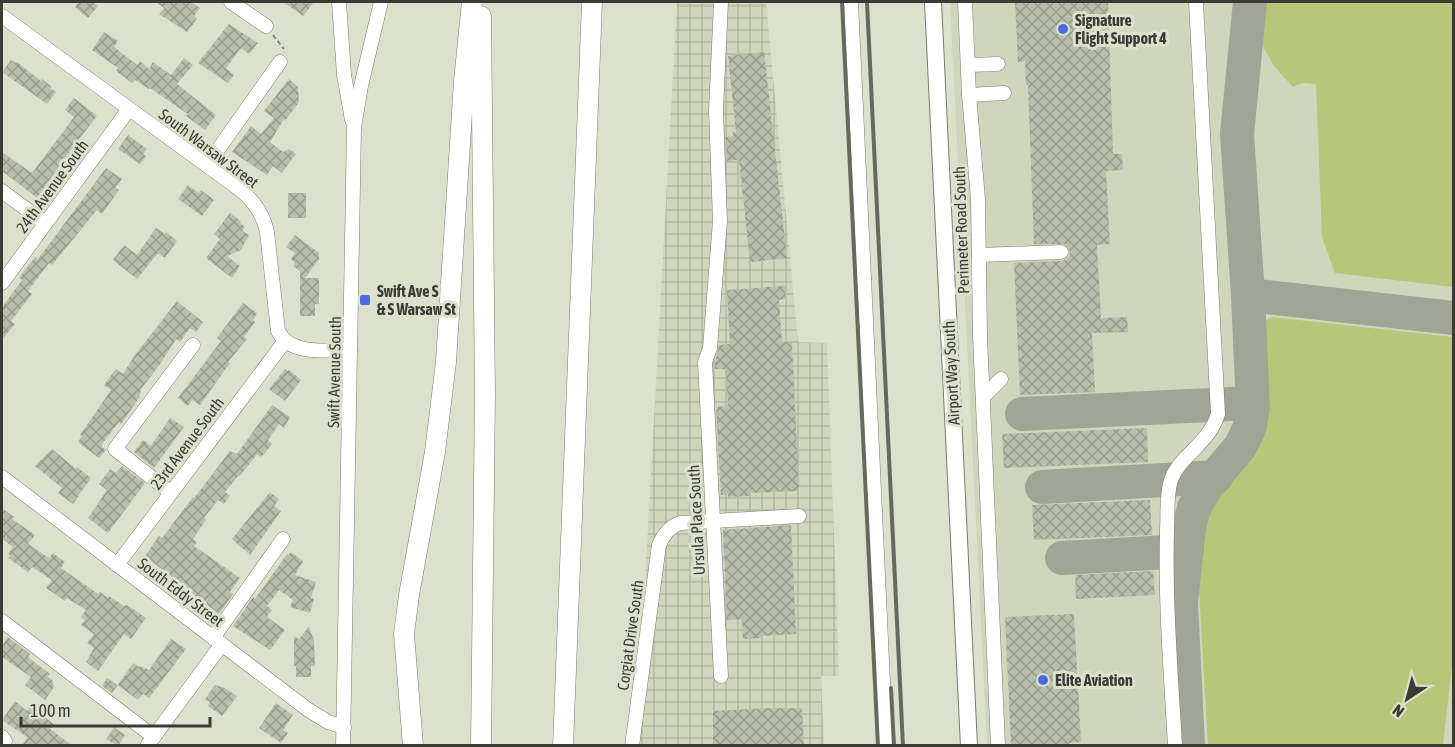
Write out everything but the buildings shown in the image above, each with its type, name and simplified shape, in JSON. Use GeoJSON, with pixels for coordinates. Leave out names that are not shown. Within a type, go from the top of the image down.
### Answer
{"type":"FeatureCollection","features":[{"type":"Feature","properties":{"kind":"highway"},"geometry":{"type":"LineString","coordinates":[[413,746],[404,634],[435,452],[446,362],[464,81],[472,2]]}},
{"type":"Feature","properties":{"kind":"highway"},"geometry":{"type":"LineString","coordinates":[[481,2],[485,394],[481,746]]}},
{"type":"Feature","properties":{"kind":"highway"},"geometry":{"type":"LineString","coordinates":[[563,746],[592,2]]}},
{"type":"Feature","properties":{"kind":"main road","name":"Airport Way South"},"geometry":{"type":"LineString","coordinates":[[933,2],[969,746]]}},
{"type":"Feature","properties":{"kind":"street"},"geometry":{"type":"LineString","coordinates":[[231,2],[266,26]]}},
{"type":"Feature","properties":{"kind":"street"},"geometry":{"type":"LineString","coordinates":[[339,2],[344,75],[354,128]]}},
{"type":"Feature","properties":{"kind":"street","name":"Swift Avenue South"},"geometry":{"type":"LineString","coordinates":[[343,746],[354,128],[361,86],[381,2]]}},
{"type":"Feature","properties":{"kind":"street","name":"Ursula Place South"},"geometry":{"type":"LineString","coordinates":[[721,2],[716,110],[720,221],[710,348],[705,362],[721,676]]}},
{"type":"Feature","properties":{"kind":"street"},"geometry":{"type":"LineString","coordinates":[[851,2],[886,746]]}},
{"type":"Feature","properties":{"kind":"street","name":"Perimeter Road South"},"geometry":{"type":"LineString","coordinates":[[965,2],[969,95],[978,199],[980,336],[998,746]]}},
{"type":"Feature","properties":{"kind":"street"},"geometry":{"type":"LineString","coordinates":[[1175,746],[1167,556],[1170,484],[1177,469],[1207,438],[1215,426],[1218,414],[1196,2]]}},
{"type":"Feature","properties":{"kind":"street","name":"South Warsaw Street"},"geometry":{"type":"LineString","coordinates":[[2,16],[252,200],[264,220],[278,331],[285,341]]}},
{"type":"Feature","properties":{"kind":"street"},"geometry":{"type":"LineString","coordinates":[[207,165],[282,55]]}},
{"type":"Feature","properties":{"kind":"street"},"geometry":{"type":"LineString","coordinates":[[968,65],[998,64]]}},
{"type":"Feature","properties":{"kind":"street"},"geometry":{"type":"LineString","coordinates":[[969,95],[1004,93]]}},
{"type":"Feature","properties":{"kind":"street","name":"24th Avenue South"},"geometry":{"type":"LineString","coordinates":[[2,284],[129,109]]}},
{"type":"Feature","properties":{"kind":"street"},"geometry":{"type":"LineString","coordinates":[[2,191],[45,223]]}},
{"type":"Feature","properties":{"kind":"street"},"geometry":{"type":"LineString","coordinates":[[979,255],[1061,252]]}},
{"type":"Feature","properties":{"kind":"street"},"geometry":{"type":"LineString","coordinates":[[285,341],[299,348],[350,350]]}},
{"type":"Feature","properties":{"kind":"street","name":"23rd Avenue South"},"geometry":{"type":"LineString","coordinates":[[117,565],[285,341]]}},
{"type":"Feature","properties":{"kind":"street"},"geometry":{"type":"LineString","coordinates":[[171,492],[115,449],[193,345]]}},
{"type":"Feature","properties":{"kind":"street"},"geometry":{"type":"LineString","coordinates":[[983,397],[1001,379]]}},
{"type":"Feature","properties":{"kind":"street","name":"South Eddy Street"},"geometry":{"type":"LineString","coordinates":[[2,477],[319,717],[344,727]]}},
{"type":"Feature","properties":{"kind":"street"},"geometry":{"type":"LineString","coordinates":[[712,520],[799,516]]}},
{"type":"Feature","properties":{"kind":"street","name":"Corgiat Drive South"},"geometry":{"type":"LineString","coordinates":[[632,746],[659,545],[668,530],[680,523],[712,520]]}},
{"type":"Feature","properties":{"kind":"street"},"geometry":{"type":"LineString","coordinates":[[2,621],[151,741],[283,539]]}},
{"type":"Feature","properties":{"kind":"street"},"geometry":{"type":"LineString","coordinates":[[2,737],[5,741],[4,746]]}},
{"type":"Feature","properties":{"kind":"path"},"geometry":{"type":"LineString","coordinates":[[266,26],[282,55]]}},
{"type":"Feature","properties":{"kind":"shaded area"},"geometry":{"type":"Polygon","coordinates":[[[677,2],[766,2],[798,342],[827,343],[839,676],[821,676],[824,745],[636,746],[677,2]]]}},
{"type":"Feature","properties":{"kind":"shaded area"},"geometry":{"type":"Polygon","coordinates":[[[950,2],[1453,2],[1453,745],[987,745],[950,2]]]}},
{"type":"Feature","properties":{"kind":"green space"},"geometry":{"type":"Polygon","coordinates":[[[1265,2],[1453,2],[1453,287],[1335,273],[1322,237],[1316,84],[1302,83],[1293,87],[1274,66],[1261,43],[1265,2]]]}},
{"type":"Feature","properties":{"kind":"green space"},"geometry":{"type":"Polygon","coordinates":[[[1272,317],[1453,337],[1454,648],[1443,745],[1208,745],[1198,573],[1198,529],[1202,506],[1259,432],[1264,401],[1257,331],[1262,323],[1272,317]]]}},
{"type":"Feature","properties":{"kind":"taxiway"},"geometry":{"type":"LineString","coordinates":[[1188,746],[1181,602],[1189,527],[1194,508],[1206,487],[1240,447],[1249,429],[1253,408],[1237,134],[1250,2]]}},
{"type":"Feature","properties":{"kind":"taxiway"},"geometry":{"type":"LineString","coordinates":[[1248,295],[1454,318]]}},
{"type":"Feature","properties":{"kind":"taxiway"},"geometry":{"type":"LineString","coordinates":[[1022,414],[1252,403]]}},
{"type":"Feature","properties":{"kind":"taxiway"},"geometry":{"type":"LineString","coordinates":[[1042,487],[1216,477]]}},
{"type":"Feature","properties":{"kind":"taxiway"},"geometry":{"type":"LineString","coordinates":[[1062,558],[1187,551]]}},
{"type":"Feature","properties":{"kind":"railway"},"geometry":{"type":"LineString","coordinates":[[842,2],[878,746]]}},
{"type":"Feature","properties":{"kind":"railway"},"geometry":{"type":"LineString","coordinates":[[867,2],[903,746]]}},
{"type":"Feature","properties":{"kind":"railway"},"geometry":{"type":"LineString","coordinates":[[891,688],[894,746]]}},
{"type":"Feature","properties":{"kind":"place","name":"Signature Flight Support 4"},"geometry":{"type":"Point","coordinates":[1063,29]}},
{"type":"Feature","properties":{"kind":"place","name":"Swift Ave S & S Warsaw St"},"geometry":{"type":"Point","coordinates":[365,300]}},
{"type":"Feature","properties":{"kind":"place","name":"Elite Aviation"},"geometry":{"type":"Point","coordinates":[1043,680]}}]}
